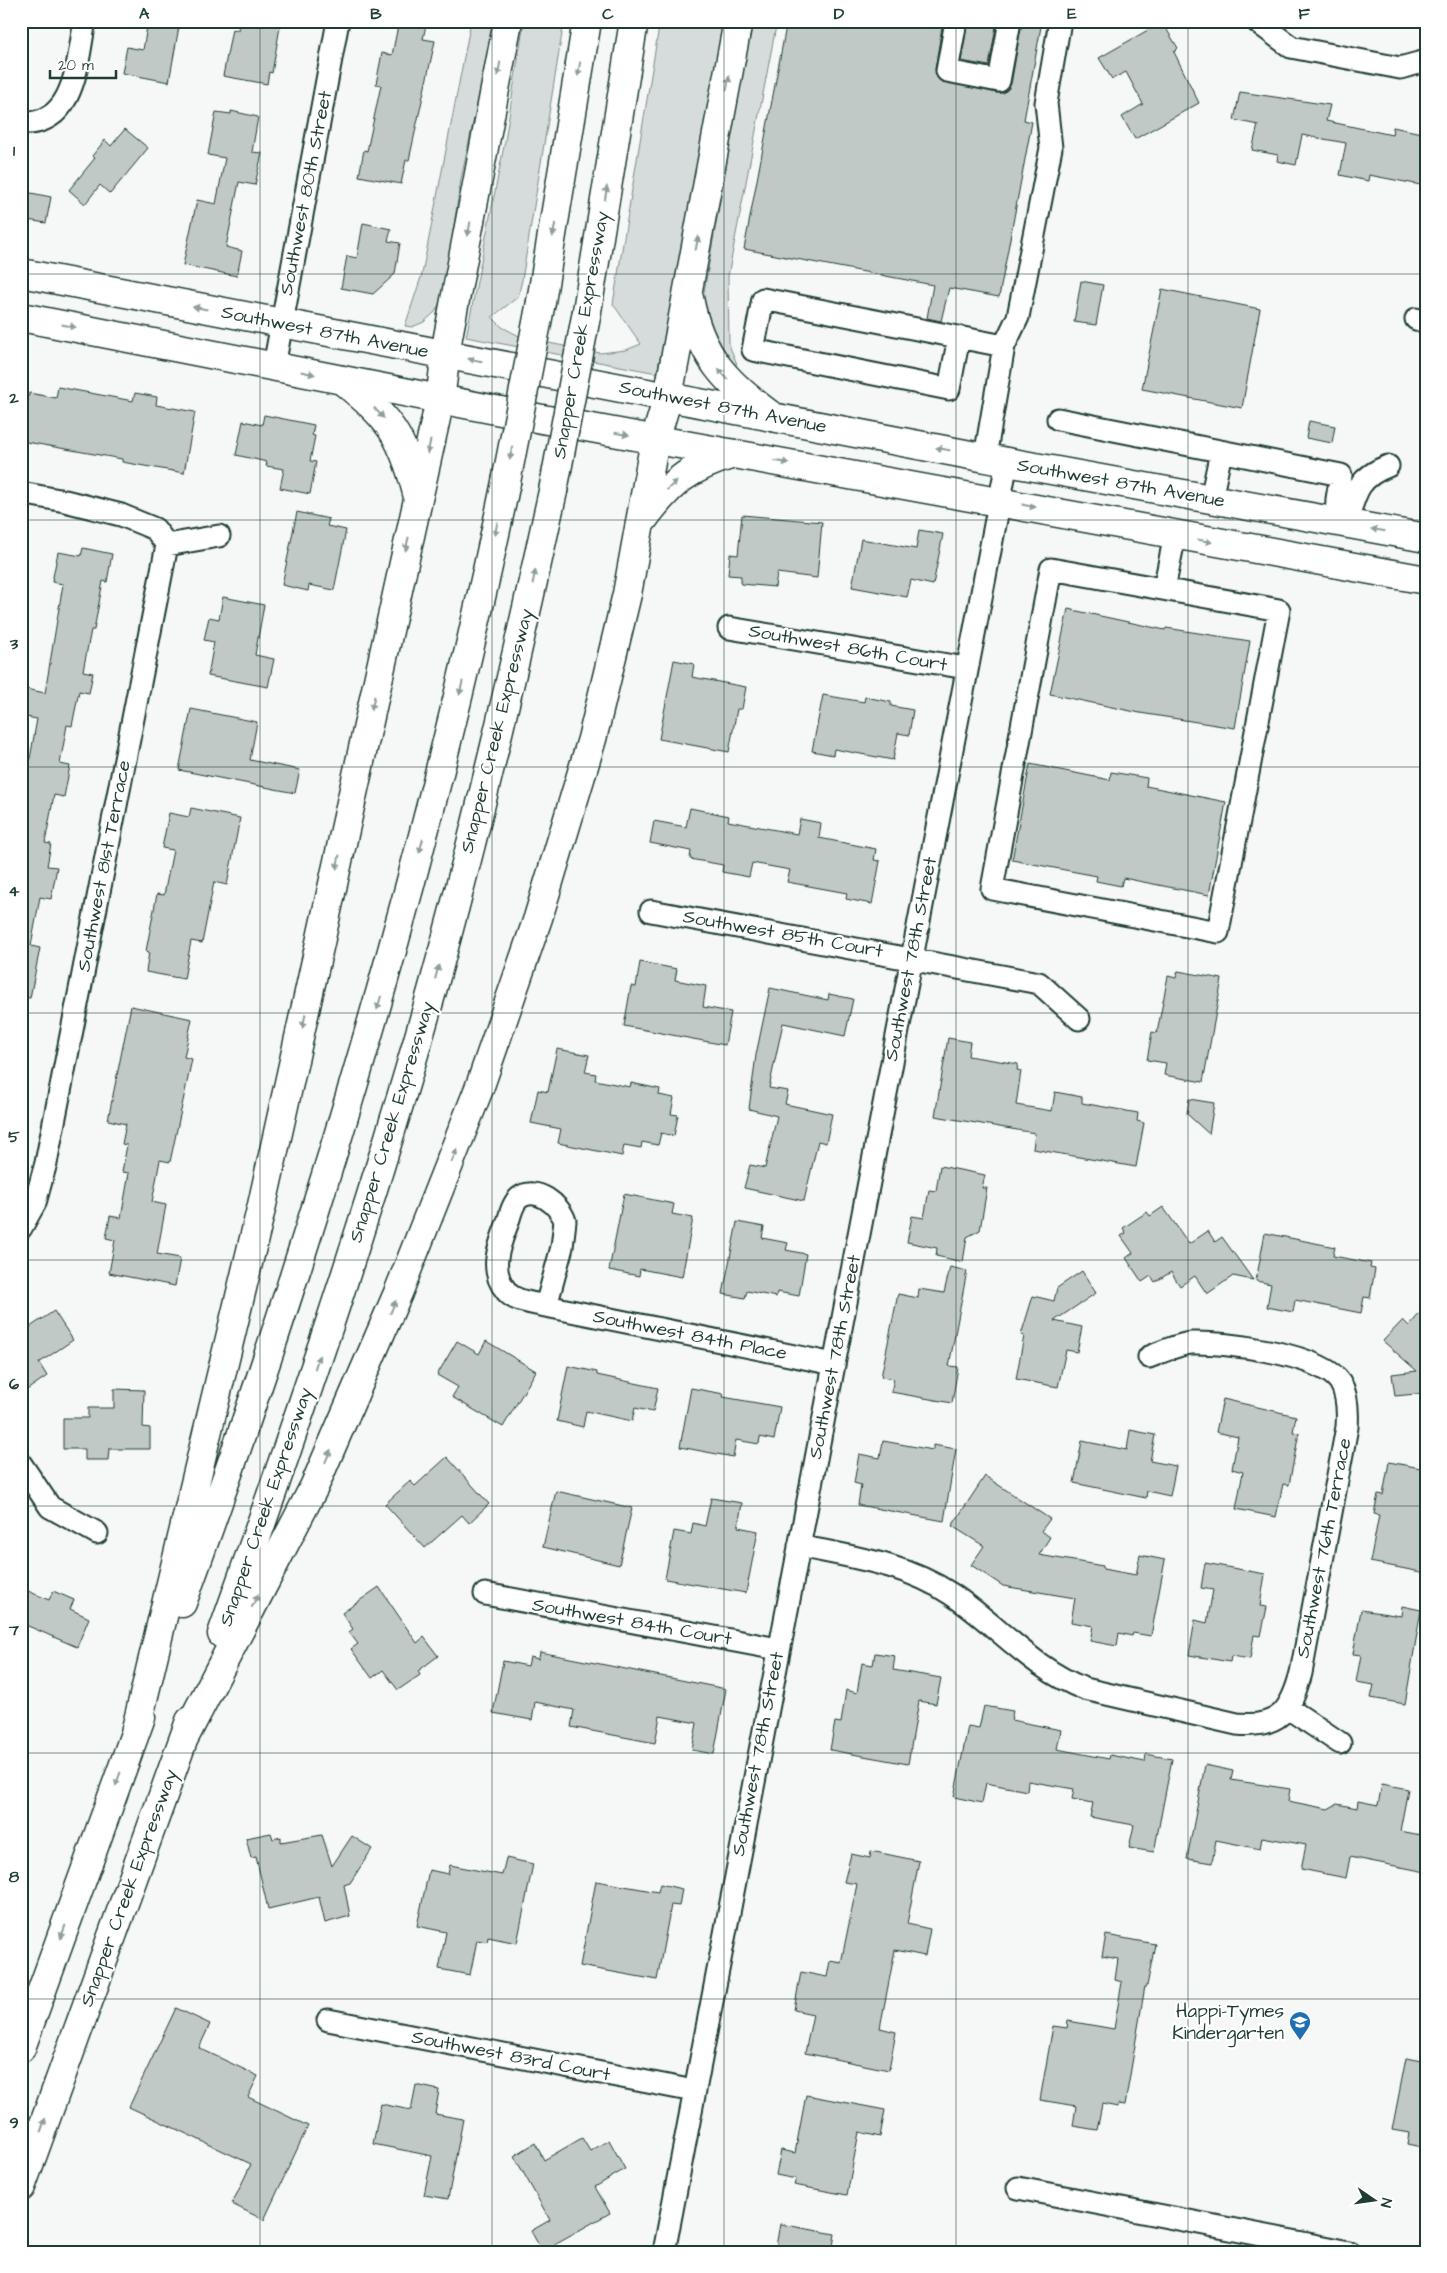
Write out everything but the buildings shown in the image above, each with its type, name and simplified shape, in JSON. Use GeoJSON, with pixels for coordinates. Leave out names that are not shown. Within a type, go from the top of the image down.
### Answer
{"type":"FeatureCollection","features":[{"type":"Feature","properties":{"kind":"main road"},"geometry":{"type":"LineString","coordinates":[[135,1733],[262,1205],[440,400],[445,354],[508,21]]}},
{"type":"Feature","properties":{"kind":"main road"},"geometry":{"type":"LineString","coordinates":[[21,2048],[258,1391],[296,1277],[366,1048],[441,767],[485,582],[541,302],[587,21]]}},
{"type":"Feature","properties":{"kind":"main road","name":"Snapper Creek Expressway"},"geometry":{"type":"LineString","coordinates":[[21,2187],[307,1393],[357,1240],[432,990],[507,700],[553,491],[587,311],[634,21]]}},
{"type":"Feature","properties":{"kind":"main road"},"geometry":{"type":"LineString","coordinates":[[184,1738],[314,1487],[398,1293],[457,1149],[509,1006],[563,836],[611,667],[642,522],[655,440],[668,397],[738,21]]}},
{"type":"Feature","properties":{"kind":"main road","name":"Southwest 87th Avenue"},"geometry":{"type":"LineString","coordinates":[[21,273],[996,460],[1426,538]]}},
{"type":"Feature","properties":{"kind":"main road"},"geometry":{"type":"LineString","coordinates":[[688,291],[693,318],[711,358],[742,394],[773,417]]}},
{"type":"Feature","properties":{"kind":"main road","name":"Southwest 87th Avenue"},"geometry":{"type":"LineString","coordinates":[[21,317],[440,400],[1426,580]]}},
{"type":"Feature","properties":{"kind":"main road"},"geometry":{"type":"LineString","coordinates":[[342,380],[366,399],[395,432],[410,464],[418,497]]}},
{"type":"Feature","properties":{"kind":"main road"},"geometry":{"type":"LineString","coordinates":[[642,522],[661,495],[681,477],[710,461],[734,454]]}},
{"type":"Feature","properties":{"kind":"main road"},"geometry":{"type":"LineString","coordinates":[[1327,563],[1341,524]]}},
{"type":"Feature","properties":{"kind":"street"},"geometry":{"type":"LineString","coordinates":[[21,123],[38,122],[49,118],[59,111],[70,91],[85,21]]}},
{"type":"Feature","properties":{"kind":"street","name":"Southwest 80th Street"},"geometry":{"type":"LineString","coordinates":[[274,366],[338,21]]}},
{"type":"Feature","properties":{"kind":"street"},"geometry":{"type":"LineString","coordinates":[[956,21],[947,71],[1000,81],[1010,21]]}},
{"type":"Feature","properties":{"kind":"street","name":"Southwest 78th Street"},"geometry":{"type":"LineString","coordinates":[[664,2252],[966,668],[1000,501],[996,460],[1004,346],[1018,317],[1051,148],[1046,103],[1060,21]]}},
{"type":"Feature","properties":{"kind":"street"},"geometry":{"type":"LineString","coordinates":[[1256,21],[1291,47],[1400,68],[1426,61]]}},
{"type":"Feature","properties":{"kind":"street"},"geometry":{"type":"LineString","coordinates":[[959,337],[949,389],[754,350],[763,299],[959,337],[1004,346]]}},
{"type":"Feature","properties":{"kind":"street"},"geometry":{"type":"LineString","coordinates":[[1058,419],[1341,475],[1337,499],[1341,524]]}},
{"type":"Feature","properties":{"kind":"street"},"geometry":{"type":"LineString","coordinates":[[1211,500],[1221,452]]}},
{"type":"Feature","properties":{"kind":"street"},"geometry":{"type":"LineString","coordinates":[[1341,524],[1360,484],[1374,471],[1388,466]]}},
{"type":"Feature","properties":{"kind":"street"},"geometry":{"type":"LineString","coordinates":[[21,493],[65,501],[121,515],[155,529],[167,545],[219,536]]}},
{"type":"Feature","properties":{"kind":"street"},"geometry":{"type":"LineString","coordinates":[[1164,589],[1175,535]]}},
{"type":"Feature","properties":{"kind":"street","name":"Southwest 81st Terrace"},"geometry":{"type":"LineString","coordinates":[[21,1228],[40,1187],[167,545]]}},
{"type":"Feature","properties":{"kind":"street"},"geometry":{"type":"LineString","coordinates":[[1051,569],[1164,589],[1278,610],[1218,932],[992,889],[1051,569]]}},
{"type":"Feature","properties":{"kind":"street","name":"Southwest 86th Court"},"geometry":{"type":"LineString","coordinates":[[730,628],[966,668]]}},
{"type":"Feature","properties":{"kind":"street","name":"Southwest 85th Court"},"geometry":{"type":"LineString","coordinates":[[651,911],[1039,983],[1078,1019]]}},
{"type":"Feature","properties":{"kind":"street","name":"Southwest 84th Place"},"geometry":{"type":"LineString","coordinates":[[546,1306],[562,1247],[565,1221],[550,1201],[544,1197],[528,1195],[520,1198],[514,1206],[499,1247],[496,1266],[498,1276],[508,1292],[520,1299],[546,1306],[834,1364]]}},
{"type":"Feature","properties":{"kind":"street","name":"Southwest 76th Terrace"},"geometry":{"type":"LineString","coordinates":[[1149,1357],[1184,1344],[1236,1347],[1303,1360],[1326,1369],[1342,1386],[1347,1407],[1345,1437],[1301,1673],[1288,1708]]}},
{"type":"Feature","properties":{"kind":"street"},"geometry":{"type":"LineString","coordinates":[[21,1464],[50,1507],[96,1533]]}},
{"type":"Feature","properties":{"kind":"street"},"geometry":{"type":"LineString","coordinates":[[799,1546],[882,1563],[928,1580],[967,1604],[1050,1672],[1071,1684],[1099,1694],[1246,1725],[1275,1719],[1288,1708],[1340,1744]]}},
{"type":"Feature","properties":{"kind":"street","name":"Southwest 84th Court"},"geometry":{"type":"LineString","coordinates":[[485,1594],[778,1649]]}},
{"type":"Feature","properties":{"kind":"street","name":"Southwest 83rd Court"},"geometry":{"type":"LineString","coordinates":[[328,2020],[694,2091]]}},
{"type":"Feature","properties":{"kind":"street"},"geometry":{"type":"LineString","coordinates":[[1018,2188],[1349,2252]]}},
{"type":"Feature","properties":{"kind":"shaded area"},"geometry":{"type":"Polygon","coordinates":[[[471,21],[495,21],[461,179],[443,297],[435,312],[424,322],[412,327],[405,326],[422,274],[471,21]]]}},
{"type":"Feature","properties":{"kind":"shaded area"},"geometry":{"type":"Polygon","coordinates":[[[524,21],[564,21],[518,297],[492,317],[502,327],[523,338],[600,353],[626,350],[641,344],[613,304],[660,21],[725,21],[682,256],[657,373],[466,337],[505,141],[524,21]]]}},
{"type":"Feature","properties":{"kind":"shaded area"},"geometry":{"type":"Polygon","coordinates":[[[752,21],[777,21],[728,276],[729,345],[737,364],[726,369],[702,303],[752,21]]]}},
{"type":"Feature","properties":{"kind":"place","name":"Happi-Tymes Kindergarten"},"geometry":{"type":"Point","coordinates":[1300,2041]}}]}
